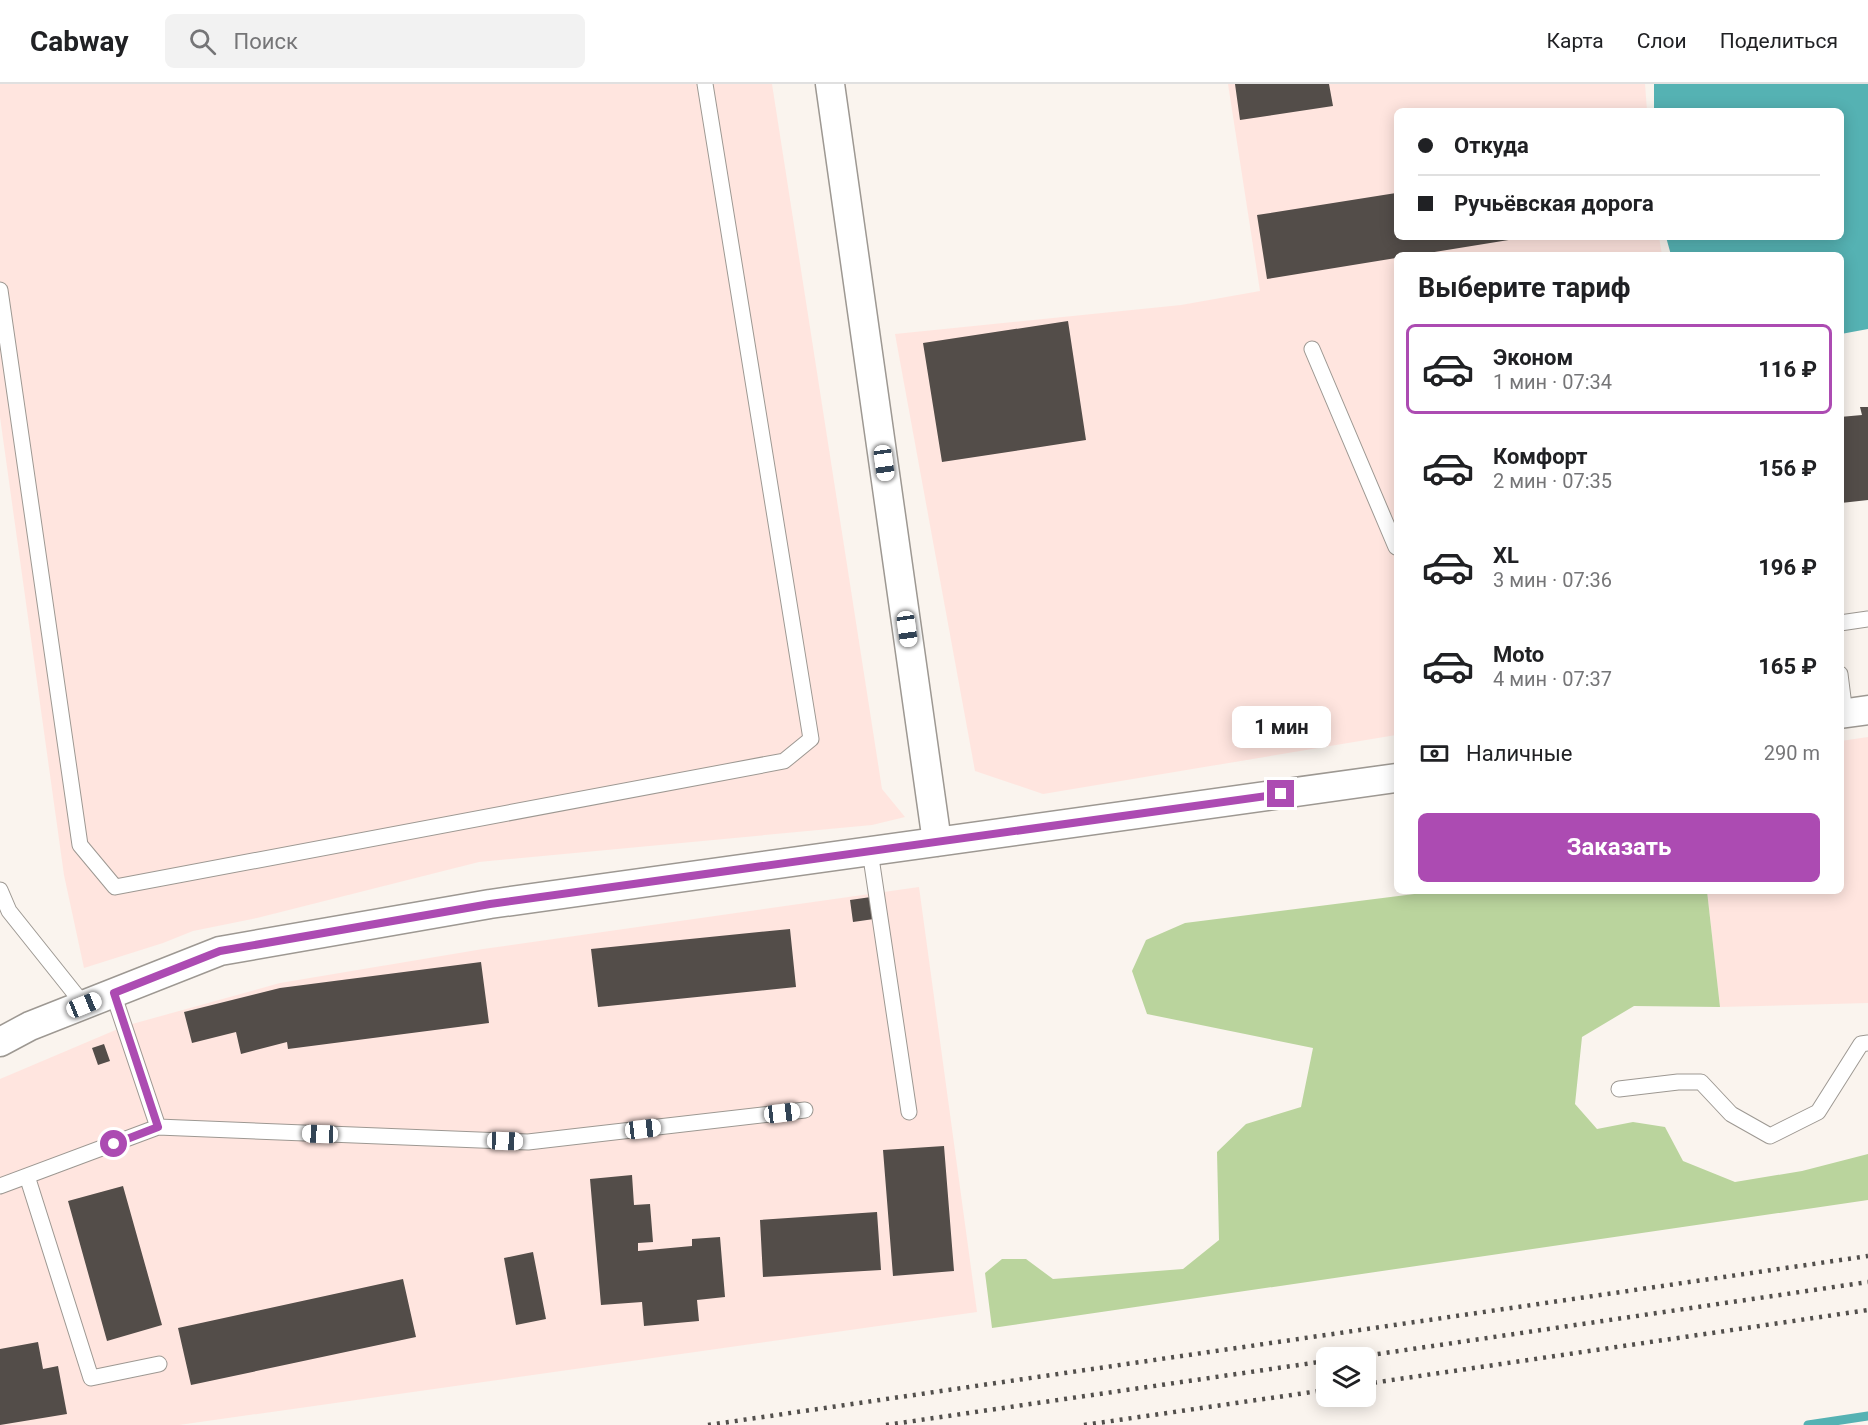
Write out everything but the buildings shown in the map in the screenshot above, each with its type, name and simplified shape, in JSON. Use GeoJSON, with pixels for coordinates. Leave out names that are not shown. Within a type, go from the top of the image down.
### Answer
{"type":"FeatureCollection","features":[{"type":"Feature","properties":{"kind":"street"},"geometry":{"type":"LineString","coordinates":[[830,84],[937,842]]}},
{"type":"Feature","properties":{"kind":"street"},"geometry":{"type":"LineString","coordinates":[[0,1042],[30,1026],[220,951],[490,904],[1394,778]]}},
{"type":"Feature","properties":{"kind":"lane"},"geometry":{"type":"LineString","coordinates":[[0,290],[80,845],[115,887],[784,761],[811,739],[705,84]]}},
{"type":"Feature","properties":{"kind":"lane"},"geometry":{"type":"LineString","coordinates":[[1312,349],[1394,542]]}},
{"type":"Feature","properties":{"kind":"lane"},"geometry":{"type":"LineString","coordinates":[[1844,622],[1868,619]]}},
{"type":"Feature","properties":{"kind":"lane"},"geometry":{"type":"LineString","coordinates":[[1844,688],[1851,713]]}},
{"type":"Feature","properties":{"kind":"lane"},"geometry":{"type":"LineString","coordinates":[[870,851],[909,1112]]}},
{"type":"Feature","properties":{"kind":"lane"},"geometry":{"type":"LineString","coordinates":[[0,890],[9,911],[84,1005]]}},
{"type":"Feature","properties":{"kind":"lane"},"geometry":{"type":"LineString","coordinates":[[114,993],[158,1127]]}},
{"type":"Feature","properties":{"kind":"lane"},"geometry":{"type":"LineString","coordinates":[[1619,1089],[1678,1082],[1701,1082],[1731,1114],[1770,1136],[1818,1112],[1861,1044],[1868,1043]]}},
{"type":"Feature","properties":{"kind":"lane"},"geometry":{"type":"LineString","coordinates":[[0,1186],[158,1127],[528,1142],[805,1110]]}},
{"type":"Feature","properties":{"kind":"lane"},"geometry":{"type":"LineString","coordinates":[[27,1176],[91,1378],[159,1364]]}},
{"type":"Feature","properties":{"kind":"shaded area"},"geometry":{"type":"Polygon","coordinates":[[[0,84],[772,84],[882,789],[905,817],[872,825],[479,862],[257,918],[193,931],[84,968],[64,875],[0,417],[0,84]]]}},
{"type":"Feature","properties":{"kind":"shaded area"},"geometry":{"type":"Polygon","coordinates":[[[1228,84],[1645,84],[1647,108],[1394,108],[1394,240],[1660,240],[1662,252],[1394,252],[1394,735],[1043,794],[975,771],[895,334],[1181,305],[1260,291],[1228,84]]]}},
{"type":"Feature","properties":{"kind":"shaded area"},"geometry":{"type":"Polygon","coordinates":[[[1868,737],[1868,1003],[1720,1007],[1707,894],[1844,894],[1844,741],[1868,737]]]}},
{"type":"Feature","properties":{"kind":"shaded area"},"geometry":{"type":"Polygon","coordinates":[[[919,887],[977,1312],[179,1425],[0,1425],[0,1079],[125,1026],[280,983],[483,949],[919,887]]]}},
{"type":"Feature","properties":{"kind":"green space"},"geometry":{"type":"Polygon","coordinates":[[[1414,894],[1707,894],[1720,1007],[1634,1006],[1582,1037],[1575,1104],[1597,1129],[1633,1122],[1665,1127],[1683,1161],[1735,1182],[1802,1171],[1868,1154],[1868,1200],[992,1328],[985,1273],[1002,1259],[1026,1259],[1053,1279],[1183,1269],[1219,1240],[1217,1152],[1246,1124],[1301,1107],[1313,1048],[1147,1014],[1132,971],[1146,940],[1185,923],[1414,894]]]}},
{"type":"Feature","properties":{"kind":"water"},"geometry":{"type":"Polygon","coordinates":[[[1654,84],[1868,84],[1868,329],[1844,333],[1844,252],[1670,252],[1667,240],[1844,240],[1844,108],[1654,108],[1654,84]]]}},
{"type":"Feature","properties":{"kind":"waterway"},"geometry":{"type":"LineString","coordinates":[[1808,1425],[1868,1416]]}},
{"type":"Feature","properties":{"kind":"railway"},"geometry":{"type":"LineString","coordinates":[[708,1425],[1868,1256]]}},
{"type":"Feature","properties":{"kind":"railway"},"geometry":{"type":"LineString","coordinates":[[1376,1354],[1868,1282]]}},
{"type":"Feature","properties":{"kind":"railway"},"geometry":{"type":"LineString","coordinates":[[1376,1382],[1868,1310]]}},
{"type":"Feature","properties":{"kind":"railway"},"geometry":{"type":"LineString","coordinates":[[886,1425],[1316,1362]]}},
{"type":"Feature","properties":{"kind":"railway"},"geometry":{"type":"LineString","coordinates":[[1084,1425],[1316,1391]]}},
{"type":"Feature","properties":{"kind":"route"},"geometry":{"type":"LineString","coordinates":[[114,1144],[158,1127],[114,993],[220,951],[490,904],[1281,794]]}}]}
